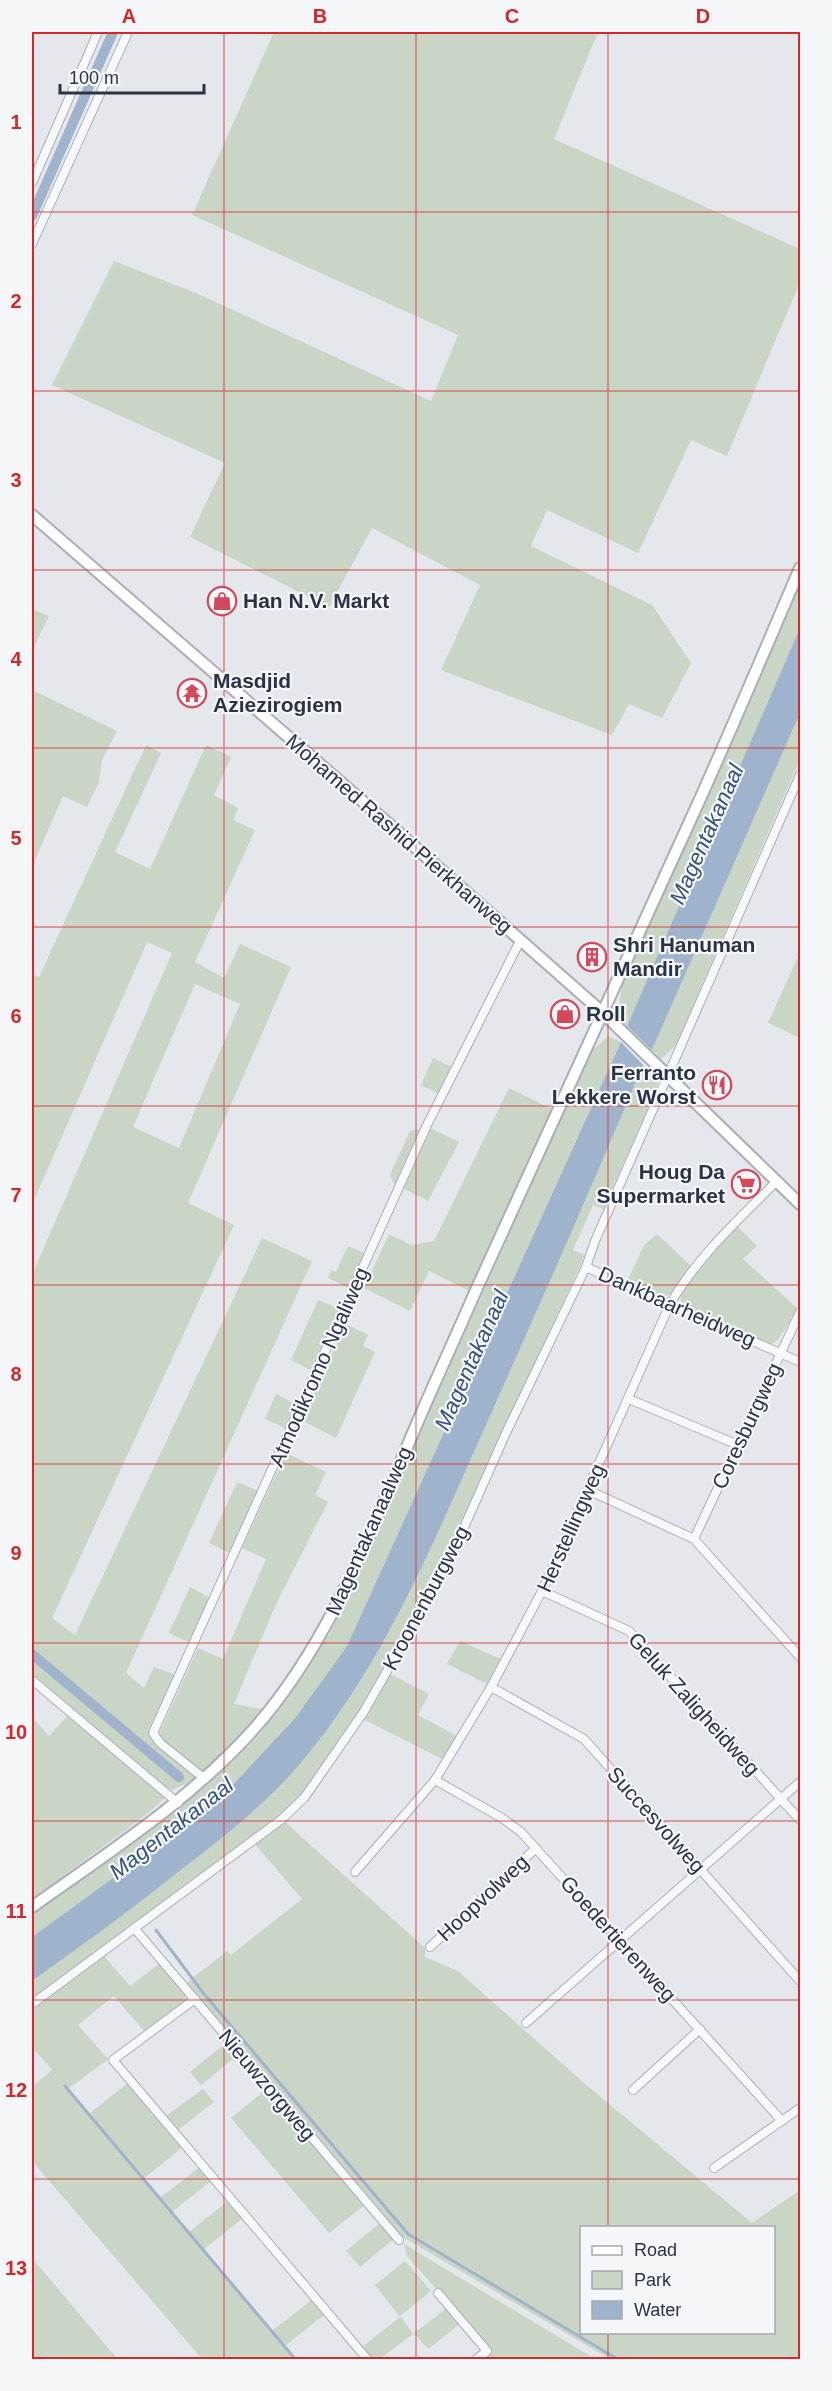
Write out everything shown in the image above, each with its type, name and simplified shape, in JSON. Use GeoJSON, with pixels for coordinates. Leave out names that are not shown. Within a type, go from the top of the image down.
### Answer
{"type":"FeatureCollection","features":[{"type":"Feature","properties":{"kind":"street"},"geometry":{"type":"LineString","coordinates":[[32,183],[98,32]]}},
{"type":"Feature","properties":{"kind":"street"},"geometry":{"type":"LineString","coordinates":[[32,244],[128,32]]}},
{"type":"Feature","properties":{"kind":"street","name":"Mohamed Rashid Pierkhanweg"},"geometry":{"type":"LineString","coordinates":[[32,515],[602,1012],[801,1204]]}},
{"type":"Feature","properties":{"kind":"street","name":"Magentakanaalweg"},"geometry":{"type":"LineString","coordinates":[[32,1907],[178,1803],[205,1779],[254,1729],[287,1687],[321,1637],[376,1521],[409,1442],[602,1012],[692,818],[801,568]]}},
{"type":"Feature","properties":{"kind":"street","name":"Kroonenburgweg"},"geometry":{"type":"LineString","coordinates":[[32,2004],[282,1819],[304,1798],[363,1713],[446,1568],[530,1382],[586,1267],[801,775]]}},
{"type":"Feature","properties":{"kind":"street","name":"Atmodikromo Ngaliweg"},"geometry":{"type":"LineString","coordinates":[[205,1779],[160,1743],[153,1733],[427,1125],[520,941]]}},
{"type":"Feature","properties":{"kind":"street","name":"Herstellingweg"},"geometry":{"type":"LineString","coordinates":[[355,1872],[435,1780],[491,1687],[542,1592],[670,1304],[707,1251],[777,1181]]}},
{"type":"Feature","properties":{"kind":"street","name":"Dankbaarheidweg"},"geometry":{"type":"LineString","coordinates":[[586,1267],[801,1362]]}},
{"type":"Feature","properties":{"kind":"street","name":"Coresburgweg"},"geometry":{"type":"LineString","coordinates":[[694,1539],[801,1312]]}},
{"type":"Feature","properties":{"kind":"street"},"geometry":{"type":"LineString","coordinates":[[629,1399],[738,1445]]}},
{"type":"Feature","properties":{"kind":"street"},"geometry":{"type":"LineString","coordinates":[[588,1490],[694,1539],[801,1657]]}},
{"type":"Feature","properties":{"kind":"street","name":"Geluk Zaligheidweg"},"geometry":{"type":"LineString","coordinates":[[542,1592],[629,1631],[801,1820]]}},
{"type":"Feature","properties":{"kind":"street"},"geometry":{"type":"LineString","coordinates":[[32,1680],[178,1803]]}},
{"type":"Feature","properties":{"kind":"street","name":"Succesvolweg"},"geometry":{"type":"LineString","coordinates":[[491,1687],[584,1739],[801,1981]]}},
{"type":"Feature","properties":{"kind":"street","name":"Goedertierenweg"},"geometry":{"type":"LineString","coordinates":[[435,1780],[502,1818],[521,1833],[782,2121]]}},
{"type":"Feature","properties":{"kind":"street"},"geometry":{"type":"LineString","coordinates":[[526,2023],[801,1782]]}},
{"type":"Feature","properties":{"kind":"street","name":"Hoopvolweg"},"geometry":{"type":"LineString","coordinates":[[430,1947],[536,1848]]}},
{"type":"Feature","properties":{"kind":"street","name":"Nieuwzorgweg"},"geometry":{"type":"LineString","coordinates":[[135,1929],[399,2240]]}},
{"type":"Feature","properties":{"kind":"street"},"geometry":{"type":"LineString","coordinates":[[195,1999],[113,2060],[368,2360]]}},
{"type":"Feature","properties":{"kind":"street"},"geometry":{"type":"LineString","coordinates":[[633,2090],[700,2029]]}},
{"type":"Feature","properties":{"kind":"street"},"geometry":{"type":"LineString","coordinates":[[714,2168],[801,2108]]}},
{"type":"Feature","properties":{"kind":"street"},"geometry":{"type":"LineString","coordinates":[[438,2293],[488,2351],[476,2360]]}},
{"type":"Feature","properties":{"kind":"green space"},"geometry":{"type":"Polygon","coordinates":[[[274,32],[598,32],[554,139],[800,249],[800,282],[727,456],[691,440],[638,553],[547,510],[531,546],[652,605],[691,663],[662,718],[629,704],[612,735],[441,670],[480,585],[372,528],[329,607],[190,537],[225,463],[52,385],[114,261],[196,293],[431,401],[458,335],[192,215],[274,32]]]}},
{"type":"Feature","properties":{"kind":"green space"},"geometry":{"type":"Polygon","coordinates":[[[800,584],[800,628],[627,1026],[617,1015],[622,986],[800,584]]]}},
{"type":"Feature","properties":{"kind":"green space"},"geometry":{"type":"Polygon","coordinates":[[[32,609],[49,616],[32,651],[32,609]]]}},
{"type":"Feature","properties":{"kind":"green space"},"geometry":{"type":"Polygon","coordinates":[[[32,690],[117,731],[102,760],[99,782],[87,807],[63,796],[32,867],[32,690]]]}},
{"type":"Feature","properties":{"kind":"green space"},"geometry":{"type":"Polygon","coordinates":[[[800,713],[800,759],[676,1045],[661,1059],[652,1050],[800,713]]]}},
{"type":"Feature","properties":{"kind":"green space"},"geometry":{"type":"Polygon","coordinates":[[[146,745],[161,753],[115,852],[150,869],[206,745],[231,757],[214,795],[238,808],[233,820],[255,830],[195,962],[224,978],[240,944],[291,967],[188,1203],[234,1225],[52,1618],[75,1635],[262,1238],[312,1261],[126,1673],[144,1688],[154,1667],[179,1676],[152,1733],[196,1776],[190,1782],[172,1790],[164,1786],[32,1673],[32,1275],[172,953],[147,942],[32,1205],[32,974],[39,977],[146,745]],[[195,984],[133,1127],[179,1148],[240,1004],[195,984]]]}},
{"type":"Feature","properties":{"kind":"green space"},"geometry":{"type":"Polygon","coordinates":[[[800,952],[800,1038],[768,1023],[800,952]]]}},
{"type":"Feature","properties":{"kind":"green space"},"geometry":{"type":"Polygon","coordinates":[[[608,1036],[621,1042],[347,1646],[296,1717],[227,1791],[168,1838],[32,1937],[32,1913],[162,1821],[209,1783],[259,1735],[331,1631],[591,1052],[608,1036]]]}},
{"type":"Feature","properties":{"kind":"green space"},"geometry":{"type":"Polygon","coordinates":[[[433,1058],[456,1069],[443,1096],[421,1085],[433,1058]]]}},
{"type":"Feature","properties":{"kind":"green space"},"geometry":{"type":"Polygon","coordinates":[[[643,1065],[657,1078],[657,1088],[603,1209],[593,1205],[573,1250],[585,1255],[438,1571],[394,1656],[343,1738],[285,1812],[32,2000],[32,1981],[167,1881],[228,1833],[267,1798],[292,1773],[323,1735],[351,1695],[377,1654],[422,1567],[564,1250],[643,1065]]]}},
{"type":"Feature","properties":{"kind":"green space"},"geometry":{"type":"Polygon","coordinates":[[[509,1088],[552,1109],[469,1291],[429,1271],[410,1311],[364,1288],[389,1234],[411,1245],[434,1241],[509,1088]]]}},
{"type":"Feature","properties":{"kind":"green space"},"geometry":{"type":"Polygon","coordinates":[[[430,1128],[459,1142],[428,1201],[393,1183],[390,1175],[410,1131],[430,1128]]]}},
{"type":"Feature","properties":{"kind":"green space"},"geometry":{"type":"Polygon","coordinates":[[[738,1227],[757,1246],[743,1259],[798,1309],[778,1340],[772,1344],[765,1343],[683,1306],[681,1298],[691,1276],[738,1227]]]}},
{"type":"Feature","properties":{"kind":"green space"},"geometry":{"type":"Polygon","coordinates":[[[657,1234],[691,1266],[671,1294],[666,1296],[627,1282],[644,1245],[657,1234]]]}},
{"type":"Feature","properties":{"kind":"green space"},"geometry":{"type":"Polygon","coordinates":[[[348,1246],[371,1256],[355,1291],[328,1278],[331,1270],[336,1272],[348,1246]]]}},
{"type":"Feature","properties":{"kind":"green space"},"geometry":{"type":"Polygon","coordinates":[[[318,1300],[345,1311],[316,1373],[291,1360],[318,1300]]]}},
{"type":"Feature","properties":{"kind":"green space"},"geometry":{"type":"Polygon","coordinates":[[[346,1324],[368,1335],[363,1346],[375,1352],[336,1438],[301,1420],[346,1324]]]}},
{"type":"Feature","properties":{"kind":"green space"},"geometry":{"type":"Polygon","coordinates":[[[276,1394],[300,1406],[289,1430],[265,1419],[276,1394]]]}},
{"type":"Feature","properties":{"kind":"green space"},"geometry":{"type":"Polygon","coordinates":[[[286,1453],[326,1472],[315,1495],[328,1502],[276,1604],[234,1704],[262,1709],[241,1735],[205,1771],[200,1772],[161,1740],[159,1734],[198,1648],[223,1659],[266,1559],[242,1548],[286,1453]]]}},
{"type":"Feature","properties":{"kind":"green space"},"geometry":{"type":"Polygon","coordinates":[[[237,1482],[261,1492],[234,1555],[209,1543],[237,1482]]]}},
{"type":"Feature","properties":{"kind":"green space"},"geometry":{"type":"Polygon","coordinates":[[[190,1587],[214,1600],[193,1644],[169,1633],[190,1587]]]}},
{"type":"Feature","properties":{"kind":"green space"},"geometry":{"type":"Polygon","coordinates":[[[460,1641],[503,1660],[489,1685],[447,1664],[460,1641]]]}},
{"type":"Feature","properties":{"kind":"green space"},"geometry":{"type":"Polygon","coordinates":[[[390,1674],[429,1694],[418,1715],[457,1736],[442,1759],[363,1719],[390,1674]]]}},
{"type":"Feature","properties":{"kind":"green space"},"geometry":{"type":"Polygon","coordinates":[[[69,1714],[165,1798],[147,1814],[32,1899],[32,1717],[49,1736],[69,1714]]]}},
{"type":"Feature","properties":{"kind":"green space"},"geometry":{"type":"Polygon","coordinates":[[[285,1822],[425,1948],[425,1957],[458,1971],[584,2083],[752,2223],[800,2190],[800,2359],[610,2359],[394,2230],[185,1984],[227,1951],[231,1955],[302,1899],[254,1843],[285,1822]]]}},
{"type":"Feature","properties":{"kind":"green space"},"geometry":{"type":"Polygon","coordinates":[[[104,1956],[130,1986],[159,1964],[186,1994],[185,2003],[145,2032],[114,1996],[78,2025],[108,2059],[68,2089],[89,2114],[129,2082],[184,2146],[143,2179],[160,2198],[200,2167],[211,2181],[172,2212],[189,2232],[228,2201],[243,2218],[203,2250],[272,2331],[313,2299],[325,2314],[285,2346],[296,2359],[202,2359],[32,2161],[32,2087],[52,2070],[32,2047],[32,2008],[104,1956]]]}},
{"type":"Feature","properties":{"kind":"green space"},"geometry":{"type":"Polygon","coordinates":[[[227,2042],[238,2055],[201,2085],[190,2072],[227,2042]]]}},
{"type":"Feature","properties":{"kind":"green space"},"geometry":{"type":"Polygon","coordinates":[[[268,2088],[366,2204],[329,2233],[231,2118],[268,2088]]]}},
{"type":"Feature","properties":{"kind":"green space"},"geometry":{"type":"Polygon","coordinates":[[[203,2089],[214,2102],[178,2130],[166,2116],[203,2089]]]}},
{"type":"Feature","properties":{"kind":"green space"},"geometry":{"type":"Polygon","coordinates":[[[381,2222],[395,2238],[360,2267],[346,2251],[381,2222]]]}},
{"type":"Feature","properties":{"kind":"green space"},"geometry":{"type":"Polygon","coordinates":[[[404,2244],[595,2359],[483,2359],[492,2352],[407,2256],[404,2244]]]}},
{"type":"Feature","properties":{"kind":"green space"},"geometry":{"type":"Polygon","coordinates":[[[32,2258],[108,2348],[118,2359],[32,2359],[32,2258]]]}},
{"type":"Feature","properties":{"kind":"green space"},"geometry":{"type":"Polygon","coordinates":[[[405,2261],[431,2291],[400,2316],[413,2334],[380,2359],[372,2359],[362,2347],[400,2317],[375,2285],[405,2261]]]}},
{"type":"Feature","properties":{"kind":"green space"},"geometry":{"type":"Polygon","coordinates":[[[447,2308],[460,2324],[428,2349],[414,2333],[447,2308]]]}},
{"type":"Feature","properties":{"kind":"water"},"geometry":{"type":"Polygon","coordinates":[[[800,628],[800,713],[652,1050],[627,1026],[800,628]]]}},
{"type":"Feature","properties":{"kind":"water"},"geometry":{"type":"Polygon","coordinates":[[[621,1042],[643,1065],[564,1250],[422,1567],[377,1653],[351,1695],[292,1773],[254,1810],[148,1896],[32,1981],[32,1937],[168,1838],[227,1791],[296,1717],[347,1646],[621,1042]]]}},
{"type":"Feature","properties":{"kind":"waterway"},"geometry":{"type":"LineString","coordinates":[[32,216],[113,32]]}},
{"type":"Feature","properties":{"kind":"waterway"},"geometry":{"type":"LineString","coordinates":[[32,1654],[179,1777]]}},
{"type":"Feature","properties":{"kind":"waterway"},"geometry":{"type":"LineString","coordinates":[[156,1930],[204,1994],[408,2234],[619,2360]]}},
{"type":"Feature","properties":{"kind":"waterway"},"geometry":{"type":"LineString","coordinates":[[65,2086],[296,2360]]}},
{"type":"Feature","properties":{"kind":"place","name":"Han N.V. Markt"},"geometry":{"type":"Point","coordinates":[222,601]}},
{"type":"Feature","properties":{"kind":"place","name":"Masdjid Aziezirogiem"},"geometry":{"type":"Point","coordinates":[192,693]}},
{"type":"Feature","properties":{"kind":"place","name":"Shri Hanuman Mandir"},"geometry":{"type":"Point","coordinates":[592,957]}},
{"type":"Feature","properties":{"kind":"place","name":"Roll"},"geometry":{"type":"Point","coordinates":[565,1014]}},
{"type":"Feature","properties":{"kind":"place","name":"Ferranto Lekkere Worst"},"geometry":{"type":"Point","coordinates":[717,1085]}},
{"type":"Feature","properties":{"kind":"place","name":"Houg Da Supermarket"},"geometry":{"type":"Point","coordinates":[746,1184]}},
{"type":"Feature","properties":{"kind":"water label","name":"Magentakanaal"},"geometry":{"type":"Point","coordinates":[706,834]}},
{"type":"Feature","properties":{"kind":"water label","name":"Magentakanaal"},"geometry":{"type":"Point","coordinates":[471,1360]}},
{"type":"Feature","properties":{"kind":"water label","name":"Magentakanaal"},"geometry":{"type":"Point","coordinates":[171,1828]}}]}
